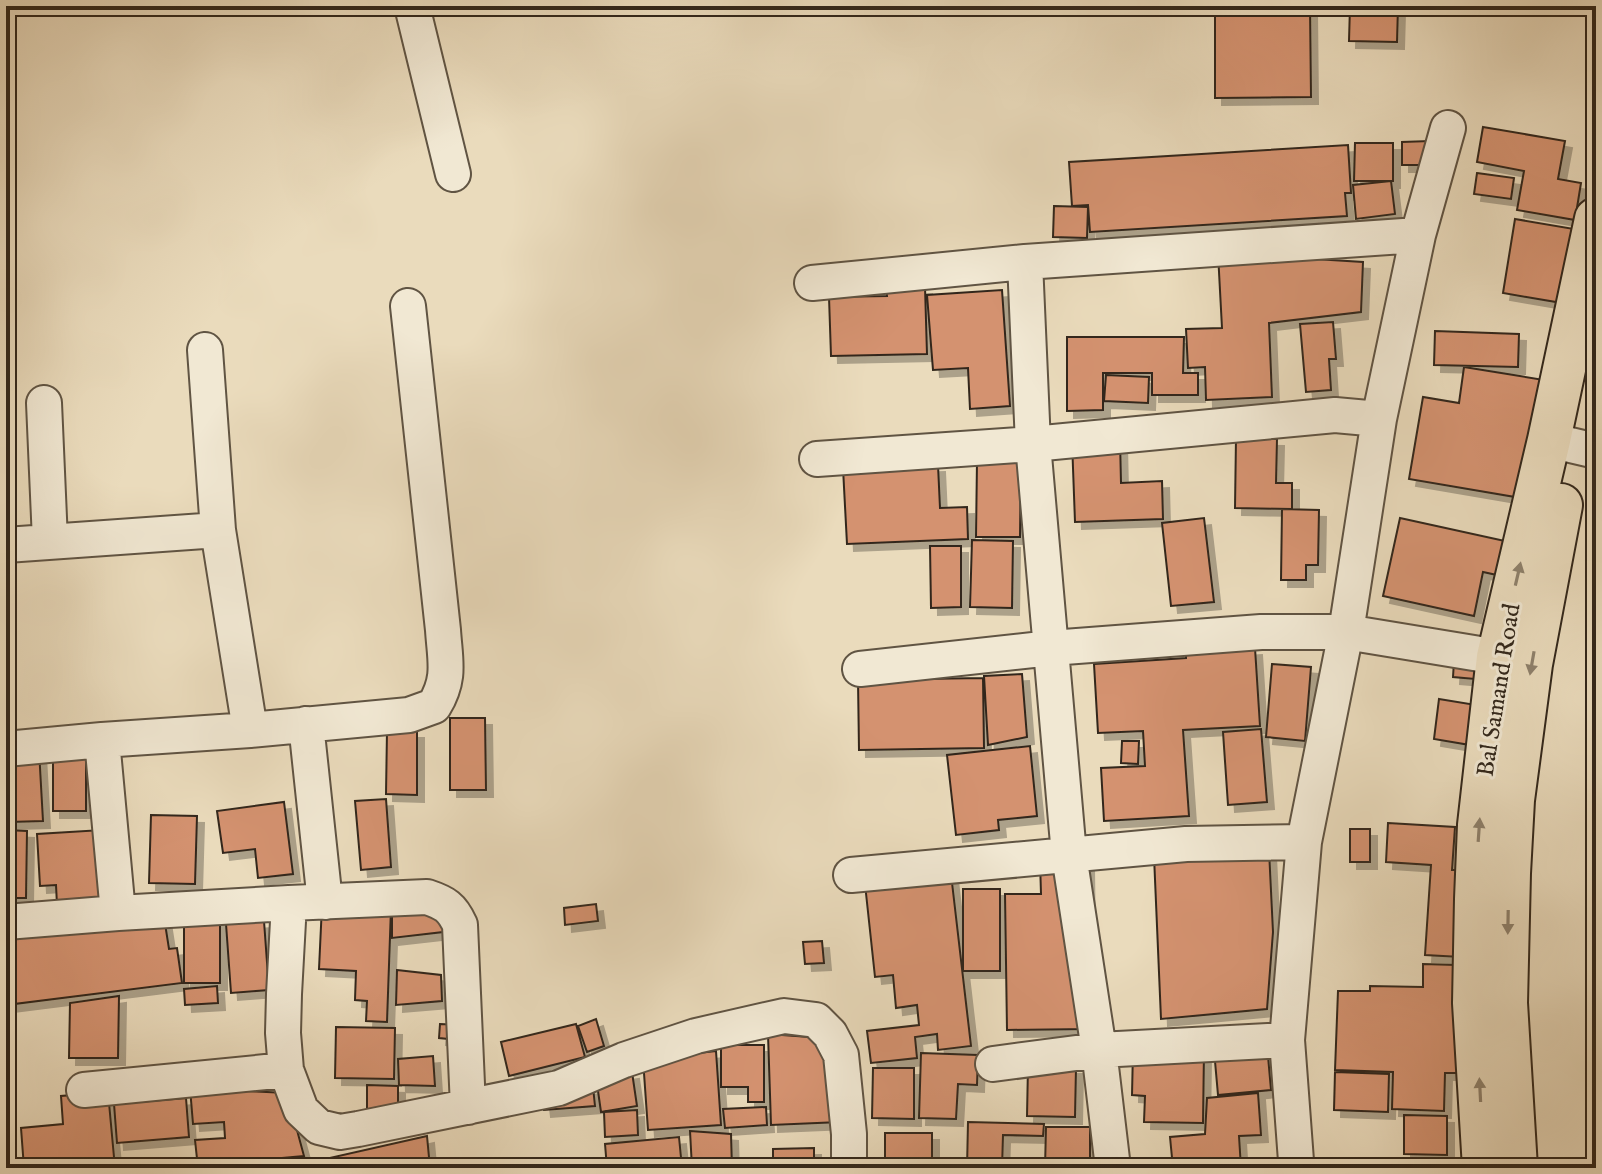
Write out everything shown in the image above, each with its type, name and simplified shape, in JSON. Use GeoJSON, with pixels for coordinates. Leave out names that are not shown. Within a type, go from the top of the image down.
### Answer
{"type":"FeatureCollection","features":[{"type":"Feature","properties":{"kind":"main road","name":"Bal Samand Road"},"geometry":{"type":"LineString","coordinates":[[1516,1168],[1476,899],[1479,825],[1498,657],[1572,445],[1596,219]]}},
{"type":"Feature","properties":{"kind":"main road","name":"Bal Samand Road"},"geometry":{"type":"LineString","coordinates":[[1484,1168],[1490,1003],[1509,873],[1521,733],[1572,445],[1596,340]]}},
{"type":"Feature","properties":{"kind":"street"},"geometry":{"type":"LineString","coordinates":[[412,6],[453,174]]}},
{"type":"Feature","properties":{"kind":"street"},"geometry":{"type":"LineString","coordinates":[[1296,1161],[1287,1040],[1304,842],[1346,632],[1379,419],[1418,235],[1448,128]]}},
{"type":"Feature","properties":{"kind":"street"},"geometry":{"type":"LineString","coordinates":[[812,283],[1025,262],[1418,235]]}},
{"type":"Feature","properties":{"kind":"street"},"geometry":{"type":"LineString","coordinates":[[1025,262],[1033,444],[1069,855],[1099,1050],[1113,1168]]}},
{"type":"Feature","properties":{"kind":"street"},"geometry":{"type":"LineString","coordinates":[[6,749],[409,715],[434,706],[443,691],[446,673],[408,306]]}},
{"type":"Feature","properties":{"kind":"street"},"geometry":{"type":"LineString","coordinates":[[205,350],[218,530],[250,730]]}},
{"type":"Feature","properties":{"kind":"street"},"geometry":{"type":"LineString","coordinates":[[44,403],[50,541]]}},
{"type":"Feature","properties":{"kind":"street"},"geometry":{"type":"LineString","coordinates":[[817,459],[1033,444],[1335,415],[1379,419]]}},
{"type":"Feature","properties":{"kind":"street"},"geometry":{"type":"LineString","coordinates":[[6,545],[218,530]]}},
{"type":"Feature","properties":{"kind":"street"},"geometry":{"type":"LineString","coordinates":[[860,669],[1051,648],[1261,632],[1346,632],[1498,657]]}},
{"type":"Feature","properties":{"kind":"street"},"geometry":{"type":"LineString","coordinates":[[306,724],[325,902]]}},
{"type":"Feature","properties":{"kind":"street"},"geometry":{"type":"LineString","coordinates":[[102,740],[118,913]]}},
{"type":"Feature","properties":{"kind":"street"},"geometry":{"type":"LineString","coordinates":[[851,875],[1186,844],[1304,842]]}},
{"type":"Feature","properties":{"kind":"street"},"geometry":{"type":"LineString","coordinates":[[6,922],[289,903],[427,897],[442,902],[455,913],[460,925],[468,1107]]}},
{"type":"Feature","properties":{"kind":"street"},"geometry":{"type":"LineString","coordinates":[[289,903],[283,1033],[286,1070],[301,1110],[319,1127],[340,1132],[559,1088],[624,1060],[696,1036],[784,1016],[816,1020],[830,1034],[841,1055],[849,1134],[849,1168]]}},
{"type":"Feature","properties":{"kind":"street"},"geometry":{"type":"LineString","coordinates":[[993,1064],[1099,1050],[1287,1040]]}},
{"type":"Feature","properties":{"kind":"street"},"geometry":{"type":"LineString","coordinates":[[84,1090],[286,1070]]}},
{"type":"Feature","properties":{"kind":"building"},"geometry":{"type":"Polygon","coordinates":[[[1310,6],[1311,97],[1215,98],[1215,7],[1310,6]]]}},
{"type":"Feature","properties":{"kind":"building"},"geometry":{"type":"Polygon","coordinates":[[[1350,6],[1398,6],[1397,42],[1349,41],[1350,6]]]}},
{"type":"Feature","properties":{"kind":"building"},"geometry":{"type":"Polygon","coordinates":[[[1483,127],[1565,141],[1558,179],[1581,183],[1575,220],[1517,210],[1524,171],[1477,162],[1483,127]]]}},
{"type":"Feature","properties":{"kind":"building"},"geometry":{"type":"Polygon","coordinates":[[[1430,141],[1430,165],[1402,165],[1402,142],[1430,141]]]}},
{"type":"Feature","properties":{"kind":"building"},"geometry":{"type":"Polygon","coordinates":[[[1355,143],[1393,143],[1393,181],[1354,181],[1355,143]]]}},
{"type":"Feature","properties":{"kind":"building"},"geometry":{"type":"Polygon","coordinates":[[[1348,145],[1351,193],[1345,193],[1347,216],[1090,232],[1088,205],[1072,206],[1069,162],[1348,145]]]}},
{"type":"Feature","properties":{"kind":"building"},"geometry":{"type":"Polygon","coordinates":[[[1477,173],[1514,178],[1511,199],[1474,194],[1477,173]]]}},
{"type":"Feature","properties":{"kind":"building"},"geometry":{"type":"Polygon","coordinates":[[[1391,181],[1395,214],[1356,219],[1353,185],[1391,181]]]}},
{"type":"Feature","properties":{"kind":"building"},"geometry":{"type":"Polygon","coordinates":[[[1054,206],[1088,207],[1087,238],[1053,237],[1054,206]]]}},
{"type":"Feature","properties":{"kind":"building"},"geometry":{"type":"Polygon","coordinates":[[[1515,219],[1574,229],[1562,303],[1503,293],[1515,219]]]}},
{"type":"Feature","properties":{"kind":"building"},"geometry":{"type":"Polygon","coordinates":[[[1218,253],[1363,262],[1361,312],[1269,323],[1272,397],[1206,400],[1205,367],[1188,368],[1186,329],[1222,328],[1218,253]]]}},
{"type":"Feature","properties":{"kind":"building"},"geometry":{"type":"Polygon","coordinates":[[[925,287],[927,354],[831,356],[829,297],[887,296],[886,288],[925,287]]]}},
{"type":"Feature","properties":{"kind":"building"},"geometry":{"type":"Polygon","coordinates":[[[1002,290],[1010,406],[970,409],[968,368],[933,370],[927,295],[1002,290]]]}},
{"type":"Feature","properties":{"kind":"building"},"geometry":{"type":"Polygon","coordinates":[[[1333,322],[1336,359],[1329,359],[1331,390],[1306,392],[1300,324],[1333,322]]]}},
{"type":"Feature","properties":{"kind":"building"},"geometry":{"type":"Polygon","coordinates":[[[1435,331],[1519,334],[1518,367],[1434,365],[1435,331]]]}},
{"type":"Feature","properties":{"kind":"building"},"geometry":{"type":"Polygon","coordinates":[[[1067,337],[1184,337],[1183,373],[1198,373],[1198,395],[1152,395],[1152,373],[1103,373],[1103,410],[1067,411],[1067,337]]]}},
{"type":"Feature","properties":{"kind":"building"},"geometry":{"type":"Polygon","coordinates":[[[1464,367],[1544,380],[1521,498],[1409,479],[1423,397],[1459,403],[1464,367]]]}},
{"type":"Feature","properties":{"kind":"building"},"geometry":{"type":"Polygon","coordinates":[[[1106,375],[1149,377],[1148,403],[1104,401],[1106,375]]]}},
{"type":"Feature","properties":{"kind":"building"},"geometry":{"type":"Polygon","coordinates":[[[1236,438],[1277,439],[1276,483],[1292,483],[1292,509],[1235,508],[1236,438]]]}},
{"type":"Feature","properties":{"kind":"building"},"geometry":{"type":"Polygon","coordinates":[[[1120,439],[1121,483],[1162,481],[1163,519],[1075,522],[1072,441],[1120,439]]]}},
{"type":"Feature","properties":{"kind":"building"},"geometry":{"type":"Polygon","coordinates":[[[977,461],[1021,461],[1020,537],[976,537],[977,461]]]}},
{"type":"Feature","properties":{"kind":"building"},"geometry":{"type":"Polygon","coordinates":[[[938,465],[940,508],[967,507],[968,539],[847,544],[843,468],[938,465]]]}},
{"type":"Feature","properties":{"kind":"building"},"geometry":{"type":"Polygon","coordinates":[[[1282,509],[1319,510],[1318,565],[1306,565],[1306,580],[1281,580],[1282,509]]]}},
{"type":"Feature","properties":{"kind":"building"},"geometry":{"type":"Polygon","coordinates":[[[1204,518],[1214,602],[1171,606],[1162,523],[1204,518]]]}},
{"type":"Feature","properties":{"kind":"building"},"geometry":{"type":"Polygon","coordinates":[[[1400,518],[1514,543],[1506,577],[1483,572],[1474,616],[1383,596],[1400,518]]]}},
{"type":"Feature","properties":{"kind":"building"},"geometry":{"type":"Polygon","coordinates":[[[972,540],[1013,541],[1012,608],[970,607],[972,540]]]}},
{"type":"Feature","properties":{"kind":"building"},"geometry":{"type":"Polygon","coordinates":[[[930,546],[961,546],[961,607],[931,608],[930,546]]]}},
{"type":"Feature","properties":{"kind":"building"},"geometry":{"type":"Polygon","coordinates":[[[1255,648],[1260,726],[1183,730],[1189,816],[1104,821],[1101,768],[1145,766],[1143,731],[1098,733],[1094,664],[1186,658],[1186,652],[1255,648]]]}},
{"type":"Feature","properties":{"kind":"building"},"geometry":{"type":"Polygon","coordinates":[[[1454,661],[1476,663],[1475,679],[1453,677],[1454,661]]]}},
{"type":"Feature","properties":{"kind":"building"},"geometry":{"type":"Polygon","coordinates":[[[1272,664],[1311,667],[1305,741],[1266,737],[1272,664]]]}},
{"type":"Feature","properties":{"kind":"building"},"geometry":{"type":"Polygon","coordinates":[[[1022,674],[1027,737],[988,745],[984,676],[1022,674]]]}},
{"type":"Feature","properties":{"kind":"building"},"geometry":{"type":"Polygon","coordinates":[[[983,678],[984,748],[859,750],[858,680],[983,678]]]}},
{"type":"Feature","properties":{"kind":"building"},"geometry":{"type":"Polygon","coordinates":[[[1439,699],[1476,705],[1470,745],[1434,739],[1439,699]]]}},
{"type":"Feature","properties":{"kind":"building"},"geometry":{"type":"Polygon","coordinates":[[[450,718],[485,718],[486,790],[450,790],[450,718]]]}},
{"type":"Feature","properties":{"kind":"building"},"geometry":{"type":"Polygon","coordinates":[[[1261,729],[1267,802],[1228,805],[1223,732],[1261,729]]]}},
{"type":"Feature","properties":{"kind":"building"},"geometry":{"type":"Polygon","coordinates":[[[387,731],[417,731],[417,795],[386,794],[387,731]]]}},
{"type":"Feature","properties":{"kind":"building"},"geometry":{"type":"Polygon","coordinates":[[[1122,741],[1139,741],[1138,764],[1121,763],[1122,741]]]}},
{"type":"Feature","properties":{"kind":"building"},"geometry":{"type":"Polygon","coordinates":[[[1030,746],[1037,816],[998,820],[999,830],[956,835],[947,755],[1030,746]]]}},
{"type":"Feature","properties":{"kind":"building"},"geometry":{"type":"Polygon","coordinates":[[[39,750],[43,821],[9,822],[6,752],[39,750]]]}},
{"type":"Feature","properties":{"kind":"building"},"geometry":{"type":"Polygon","coordinates":[[[53,750],[86,750],[86,811],[53,811],[53,750]]]}},
{"type":"Feature","properties":{"kind":"building"},"geometry":{"type":"Polygon","coordinates":[[[386,799],[391,867],[361,870],[355,801],[386,799]]]}},
{"type":"Feature","properties":{"kind":"building"},"geometry":{"type":"Polygon","coordinates":[[[284,802],[293,874],[258,878],[255,849],[223,853],[217,811],[284,802]]]}},
{"type":"Feature","properties":{"kind":"building"},"geometry":{"type":"Polygon","coordinates":[[[151,815],[197,816],[195,884],[149,883],[151,815]]]}},
{"type":"Feature","properties":{"kind":"building"},"geometry":{"type":"Polygon","coordinates":[[[1388,823],[1455,827],[1452,870],[1467,870],[1461,957],[1425,955],[1431,865],[1386,862],[1388,823]]]}},
{"type":"Feature","properties":{"kind":"building"},"geometry":{"type":"Polygon","coordinates":[[[1350,829],[1370,829],[1370,862],[1350,862],[1350,829]]]}},
{"type":"Feature","properties":{"kind":"building"},"geometry":{"type":"Polygon","coordinates":[[[6,830],[27,831],[26,898],[6,898],[6,830]]]}},
{"type":"Feature","properties":{"kind":"building"},"geometry":{"type":"Polygon","coordinates":[[[102,830],[105,903],[57,905],[56,885],[40,886],[37,834],[102,830]]]}},
{"type":"Feature","properties":{"kind":"building"},"geometry":{"type":"Polygon","coordinates":[[[1269,850],[1273,932],[1267,1009],[1161,1019],[1154,856],[1269,850]]]}},
{"type":"Feature","properties":{"kind":"building"},"geometry":{"type":"Polygon","coordinates":[[[1087,860],[1089,1029],[1007,1030],[1005,894],[1041,894],[1040,861],[1087,860]]]}},
{"type":"Feature","properties":{"kind":"building"},"geometry":{"type":"Polygon","coordinates":[[[951,874],[971,1046],[938,1050],[937,1034],[915,1037],[917,1058],[871,1063],[867,1031],[919,1025],[917,1005],[896,1008],[893,975],[875,977],[865,884],[951,874]]]}},
{"type":"Feature","properties":{"kind":"building"},"geometry":{"type":"Polygon","coordinates":[[[963,889],[1000,889],[1000,971],[963,971],[963,889]]]}},
{"type":"Feature","properties":{"kind":"building"},"geometry":{"type":"Polygon","coordinates":[[[392,903],[444,911],[443,932],[392,938],[392,903]]]}},
{"type":"Feature","properties":{"kind":"building"},"geometry":{"type":"Polygon","coordinates":[[[596,904],[598,921],[565,925],[564,908],[596,904]]]}},
{"type":"Feature","properties":{"kind":"building"},"geometry":{"type":"Polygon","coordinates":[[[322,905],[391,908],[387,1022],[366,1021],[367,1001],[355,1000],[356,971],[319,969],[322,905]]]}},
{"type":"Feature","properties":{"kind":"building"},"geometry":{"type":"Polygon","coordinates":[[[164,917],[169,949],[177,948],[182,983],[6,1005],[6,933],[164,917]]]}},
{"type":"Feature","properties":{"kind":"building"},"geometry":{"type":"Polygon","coordinates":[[[220,917],[220,983],[184,983],[184,918],[220,917]]]}},
{"type":"Feature","properties":{"kind":"building"},"geometry":{"type":"Polygon","coordinates":[[[264,921],[269,990],[231,993],[226,924],[264,921]]]}},
{"type":"Feature","properties":{"kind":"building"},"geometry":{"type":"Polygon","coordinates":[[[822,941],[824,963],[805,964],[803,942],[822,941]]]}},
{"type":"Feature","properties":{"kind":"building"},"geometry":{"type":"Polygon","coordinates":[[[1423,964],[1456,965],[1467,1073],[1445,1073],[1444,1111],[1392,1109],[1393,1072],[1335,1070],[1338,991],[1370,991],[1370,986],[1423,987],[1423,964]]]}},
{"type":"Feature","properties":{"kind":"building"},"geometry":{"type":"Polygon","coordinates":[[[397,970],[441,975],[442,1001],[396,1005],[397,970]]]}},
{"type":"Feature","properties":{"kind":"building"},"geometry":{"type":"Polygon","coordinates":[[[217,986],[218,1003],[185,1005],[184,989],[217,986]]]}},
{"type":"Feature","properties":{"kind":"building"},"geometry":{"type":"Polygon","coordinates":[[[119,996],[118,1058],[69,1058],[70,1003],[119,996]]]}},
{"type":"Feature","properties":{"kind":"building"},"geometry":{"type":"Polygon","coordinates":[[[596,1019],[604,1046],[587,1052],[578,1026],[596,1019]]]}},
{"type":"Feature","properties":{"kind":"building"},"geometry":{"type":"Polygon","coordinates":[[[440,1024],[459,1025],[458,1040],[439,1038],[440,1024]]]}},
{"type":"Feature","properties":{"kind":"building"},"geometry":{"type":"Polygon","coordinates":[[[576,1024],[585,1057],[509,1076],[501,1042],[576,1024]]]}},
{"type":"Feature","properties":{"kind":"building"},"geometry":{"type":"Polygon","coordinates":[[[336,1027],[395,1028],[394,1079],[335,1078],[336,1027]]]}},
{"type":"Feature","properties":{"kind":"building"},"geometry":{"type":"Polygon","coordinates":[[[768,1034],[824,1038],[840,1122],[771,1125],[768,1034]]]}},
{"type":"Feature","properties":{"kind":"building"},"geometry":{"type":"Polygon","coordinates":[[[721,1045],[764,1045],[764,1102],[748,1102],[748,1087],[721,1087],[721,1045]]]}},
{"type":"Feature","properties":{"kind":"building"},"geometry":{"type":"Polygon","coordinates":[[[1267,1045],[1271,1090],[1218,1095],[1214,1050],[1267,1045]]]}},
{"type":"Feature","properties":{"kind":"building"},"geometry":{"type":"Polygon","coordinates":[[[1133,1050],[1204,1051],[1203,1123],[1144,1122],[1145,1096],[1132,1095],[1133,1050]]]}},
{"type":"Feature","properties":{"kind":"building"},"geometry":{"type":"Polygon","coordinates":[[[716,1051],[721,1125],[648,1130],[643,1059],[716,1051]]]}},
{"type":"Feature","properties":{"kind":"building"},"geometry":{"type":"Polygon","coordinates":[[[921,1053],[978,1055],[977,1085],[958,1084],[956,1119],[919,1118],[921,1053]]]}},
{"type":"Feature","properties":{"kind":"building"},"geometry":{"type":"Polygon","coordinates":[[[433,1056],[435,1086],[399,1085],[398,1059],[433,1056]]]}},
{"type":"Feature","properties":{"kind":"building"},"geometry":{"type":"Polygon","coordinates":[[[1028,1066],[1076,1067],[1075,1117],[1027,1116],[1028,1066]]]}},
{"type":"Feature","properties":{"kind":"building"},"geometry":{"type":"Polygon","coordinates":[[[873,1068],[914,1068],[914,1119],[872,1118],[873,1068]]]}},
{"type":"Feature","properties":{"kind":"building"},"geometry":{"type":"Polygon","coordinates":[[[632,1072],[637,1106],[601,1112],[596,1077],[632,1072]]]}},
{"type":"Feature","properties":{"kind":"building"},"geometry":{"type":"Polygon","coordinates":[[[1335,1072],[1389,1074],[1388,1112],[1334,1110],[1335,1072]]]}},
{"type":"Feature","properties":{"kind":"building"},"geometry":{"type":"Polygon","coordinates":[[[367,1085],[398,1086],[398,1113],[367,1112],[367,1085]]]}},
{"type":"Feature","properties":{"kind":"building"},"geometry":{"type":"Polygon","coordinates":[[[593,1087],[595,1106],[544,1110],[542,1093],[593,1087]]]}},
{"type":"Feature","properties":{"kind":"building"},"geometry":{"type":"Polygon","coordinates":[[[190,1088],[287,1093],[304,1156],[272,1159],[273,1168],[198,1168],[195,1140],[225,1138],[224,1122],[193,1124],[190,1088]]]}},
{"type":"Feature","properties":{"kind":"building"},"geometry":{"type":"Polygon","coordinates":[[[108,1092],[115,1168],[24,1168],[21,1128],[63,1124],[61,1096],[108,1092]]]}},
{"type":"Feature","properties":{"kind":"building"},"geometry":{"type":"Polygon","coordinates":[[[1258,1093],[1261,1135],[1239,1136],[1241,1168],[1173,1168],[1170,1137],[1205,1134],[1207,1098],[1258,1093]]]}},
{"type":"Feature","properties":{"kind":"building"},"geometry":{"type":"Polygon","coordinates":[[[186,1098],[189,1137],[117,1143],[114,1104],[186,1098]]]}},
{"type":"Feature","properties":{"kind":"building"},"geometry":{"type":"Polygon","coordinates":[[[766,1107],[767,1125],[725,1128],[723,1109],[766,1107]]]}},
{"type":"Feature","properties":{"kind":"building"},"geometry":{"type":"Polygon","coordinates":[[[637,1110],[638,1135],[605,1137],[604,1112],[637,1110]]]}},
{"type":"Feature","properties":{"kind":"building"},"geometry":{"type":"Polygon","coordinates":[[[1404,1115],[1447,1116],[1447,1155],[1404,1154],[1404,1115]]]}},
{"type":"Feature","properties":{"kind":"building"},"geometry":{"type":"Polygon","coordinates":[[[968,1122],[1044,1124],[1043,1136],[1003,1135],[1002,1168],[967,1168],[968,1122]]]}},
{"type":"Feature","properties":{"kind":"building"},"geometry":{"type":"Polygon","coordinates":[[[1046,1127],[1090,1127],[1090,1168],[1045,1168],[1046,1127]]]}},
{"type":"Feature","properties":{"kind":"building"},"geometry":{"type":"Polygon","coordinates":[[[690,1131],[731,1134],[732,1168],[692,1168],[690,1131]]]}},
{"type":"Feature","properties":{"kind":"building"},"geometry":{"type":"Polygon","coordinates":[[[885,1133],[932,1133],[932,1168],[875,1168],[875,1160],[885,1160],[885,1133]]]}},
{"type":"Feature","properties":{"kind":"building"},"geometry":{"type":"Polygon","coordinates":[[[427,1136],[430,1168],[293,1168],[294,1166],[427,1136]]]}},
{"type":"Feature","properties":{"kind":"building"},"geometry":{"type":"Polygon","coordinates":[[[679,1137],[682,1168],[607,1168],[605,1144],[679,1137]]]}},
{"type":"Feature","properties":{"kind":"building"},"geometry":{"type":"Polygon","coordinates":[[[814,1148],[814,1168],[773,1168],[773,1149],[814,1148]]]}},
{"type":"Feature","properties":{"kind":"building"},"geometry":{"type":"Polygon","coordinates":[[[754,1160],[754,1168],[737,1168],[737,1161],[754,1160]]]}},
{"type":"Feature","properties":{"kind":"building"},"geometry":{"type":"Polygon","coordinates":[[[1006,1161],[1039,1164],[1038,1168],[1005,1168],[1006,1161]]]}}]}
